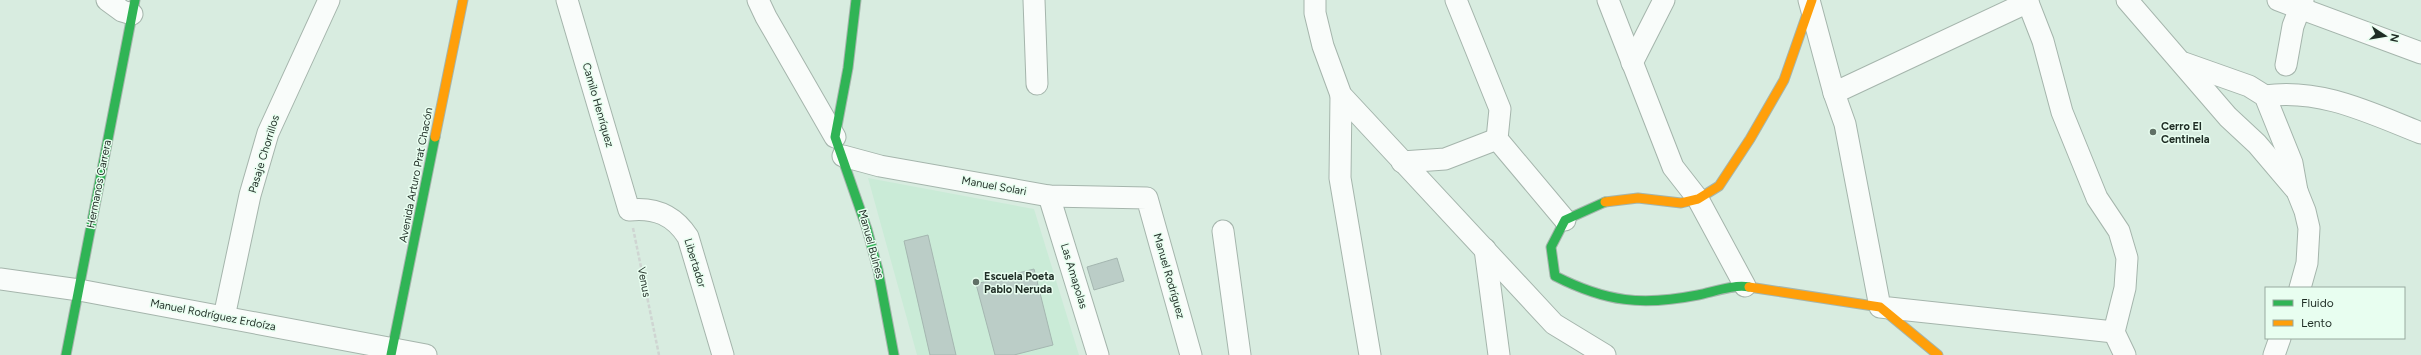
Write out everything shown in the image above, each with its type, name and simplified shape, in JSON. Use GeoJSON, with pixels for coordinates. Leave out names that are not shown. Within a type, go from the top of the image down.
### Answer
{"type":"FeatureCollection","features":[{"type":"Feature","properties":{"kind":"street","name":"Hermanos Carrera"},"geometry":{"type":"LineString","coordinates":[[107,0],[122,11],[133,7]]}},
{"type":"Feature","properties":{"kind":"street","name":"Pasaje Chorrillos"},"geometry":{"type":"LineString","coordinates":[[224,317],[250,195],[268,133],[329,0]]}},
{"type":"Feature","properties":{"kind":"street","name":"Avenida Arturo Prat Chacón"},"geometry":{"type":"LineString","coordinates":[[392,352],[464,0]]}},
{"type":"Feature","properties":{"kind":"street","name":"Camilo Henríquez"},"geometry":{"type":"LineString","coordinates":[[567,0],[629,210]]}},
{"type":"Feature","properties":{"kind":"street","name":"Manuel Bulnes"},"geometry":{"type":"LineString","coordinates":[[758,0],[839,147],[865,221],[878,270],[894,355]]}},
{"type":"Feature","properties":{"kind":"street"},"geometry":{"type":"LineString","coordinates":[[839,147],[856,0]]}},
{"type":"Feature","properties":{"kind":"street"},"geometry":{"type":"LineString","coordinates":[[1034,0],[1037,84]]}},
{"type":"Feature","properties":{"kind":"street"},"geometry":{"type":"LineString","coordinates":[[1315,0],[1316,13],[1323,46],[1341,95],[1340,178],[1370,355]]}},
{"type":"Feature","properties":{"kind":"street"},"geometry":{"type":"LineString","coordinates":[[1456,0],[1500,109],[1497,139],[1565,220]]}},
{"type":"Feature","properties":{"kind":"street"},"geometry":{"type":"LineString","coordinates":[[1608,0],[1673,167],[1698,199],[1745,286]]}},
{"type":"Feature","properties":{"kind":"street"},"geometry":{"type":"LineString","coordinates":[[1632,63],[1664,0]]}},
{"type":"Feature","properties":{"kind":"street"},"geometry":{"type":"LineString","coordinates":[[2127,0],[2184,63],[2228,117],[2257,144],[2297,191]]}},
{"type":"Feature","properties":{"kind":"street"},"geometry":{"type":"LineString","coordinates":[[2278,0],[2301,4],[2421,53]]}},
{"type":"Feature","properties":{"kind":"street"},"geometry":{"type":"LineString","coordinates":[[1834,93],[2028,1],[2043,41],[2062,112],[2097,198],[2119,231],[2127,258],[2125,288],[2114,332],[2125,355]]}},
{"type":"Feature","properties":{"kind":"street"},"geometry":{"type":"LineString","coordinates":[[1810,2],[1834,93],[1844,124],[1857,178],[1867,245],[1880,307],[1938,355]]}},
{"type":"Feature","properties":{"kind":"street"},"geometry":{"type":"LineString","coordinates":[[1810,2],[1784,80],[1750,139],[1719,186],[1698,199],[1681,203],[1638,198],[1607,201],[1565,220],[1551,247],[1555,276],[1580,289],[1619,300],[1662,302],[1745,286],[1880,307],[2114,332]]}},
{"type":"Feature","properties":{"kind":"street"},"geometry":{"type":"LineString","coordinates":[[2286,65],[2293,26],[2301,4]]}},
{"type":"Feature","properties":{"kind":"street","name":"Hermanos Carrera"},"geometry":{"type":"LineString","coordinates":[[66,355],[133,7]]}},
{"type":"Feature","properties":{"kind":"street"},"geometry":{"type":"LineString","coordinates":[[2184,63],[2249,86],[2265,96],[2297,94],[2332,99],[2421,133]]}},
{"type":"Feature","properties":{"kind":"street"},"geometry":{"type":"LineString","coordinates":[[1341,95],[1554,324],[1605,355]]}},
{"type":"Feature","properties":{"kind":"street"},"geometry":{"type":"LineString","coordinates":[[2265,96],[2292,163],[2297,191],[2305,211],[2309,228],[2307,263],[2300,287]]}},
{"type":"Feature","properties":{"kind":"street"},"geometry":{"type":"LineString","coordinates":[[1402,162],[1445,159],[1497,139]]}},
{"type":"Feature","properties":{"kind":"street","name":"Manuel Solari"},"geometry":{"type":"LineString","coordinates":[[839,147],[880,166],[1050,196],[1147,198]]}},
{"type":"Feature","properties":{"kind":"street","name":"Las Amapolas"},"geometry":{"type":"LineString","coordinates":[[1050,196],[1098,355]]}},
{"type":"Feature","properties":{"kind":"street","name":"Manuel Rodríguez"},"geometry":{"type":"LineString","coordinates":[[1147,198],[1191,355]]}},
{"type":"Feature","properties":{"kind":"street","name":"Libertador"},"geometry":{"type":"LineString","coordinates":[[629,210],[651,209],[662,212],[677,222],[686,233],[723,355]]}},
{"type":"Feature","properties":{"kind":"street"},"geometry":{"type":"LineString","coordinates":[[1223,231],[1240,355]]}},
{"type":"Feature","properties":{"kind":"street"},"geometry":{"type":"LineString","coordinates":[[1485,249],[1499,355]]}},
{"type":"Feature","properties":{"kind":"street","name":"Manuel Rodríguez Erdoíza"},"geometry":{"type":"LineString","coordinates":[[0,279],[79,290],[224,317],[392,352],[426,355]]}},
{"type":"Feature","properties":{"kind":"street"},"geometry":{"type":"LineString","coordinates":[[2274,355],[2280,339]]}},
{"type":"Feature","properties":{"kind":"path","name":"Venus"},"geometry":{"type":"LineString","coordinates":[[629,210],[659,355]]}},
{"type":"Feature","properties":{"kind":"shaded area","name":"Escuela Poeta Pablo Neruda"},"geometry":{"type":"Polygon","coordinates":[[[868,178],[1034,209],[1079,355],[917,355],[868,178]]]}},
{"type":"Feature","properties":{"kind":"building"},"geometry":{"type":"Polygon","coordinates":[[[928,235],[956,355],[930,355],[904,241],[928,235]]]}},
{"type":"Feature","properties":{"kind":"building"},"geometry":{"type":"Polygon","coordinates":[[[1117,258],[1124,281],[1094,290],[1087,267],[1117,258]]]}},
{"type":"Feature","properties":{"kind":"building"},"geometry":{"type":"Polygon","coordinates":[[[1034,269],[1053,345],[1014,355],[995,355],[976,284],[1034,269]]]}},
{"type":"Feature","properties":{"kind":"traffic: fast"},"geometry":{"type":"LineString","coordinates":[[66,355],[135,0]]}},
{"type":"Feature","properties":{"kind":"traffic: fast"},"geometry":{"type":"LineString","coordinates":[[856,0],[848,68],[835,137],[867,229],[878,270],[894,355]]}},
{"type":"Feature","properties":{"kind":"traffic: fast"},"geometry":{"type":"LineString","coordinates":[[391,355],[435,137]]}},
{"type":"Feature","properties":{"kind":"traffic: fast"},"geometry":{"type":"LineString","coordinates":[[1605,202],[1565,220],[1551,247],[1555,276],[1573,285],[1608,296],[1642,301],[1698,295],[1730,287],[1749,287]]}},
{"type":"Feature","properties":{"kind":"traffic: slow"},"geometry":{"type":"LineString","coordinates":[[435,137],[463,0]]}},
{"type":"Feature","properties":{"kind":"traffic: slow"},"geometry":{"type":"LineString","coordinates":[[1605,202],[1638,198],[1681,203],[1698,199],[1719,186],[1750,139],[1784,80],[1812,0]]}},
{"type":"Feature","properties":{"kind":"traffic: slow"},"geometry":{"type":"LineString","coordinates":[[1749,287],[1880,307],[1938,355]]}},
{"type":"Feature","properties":{"kind":"place","name":"Cerro El Centinela"},"geometry":{"type":"Point","coordinates":[2153,132]}},
{"type":"Feature","properties":{"kind":"place","name":"Escuela Poeta Pablo Neruda"},"geometry":{"type":"Point","coordinates":[976,282]}}]}
